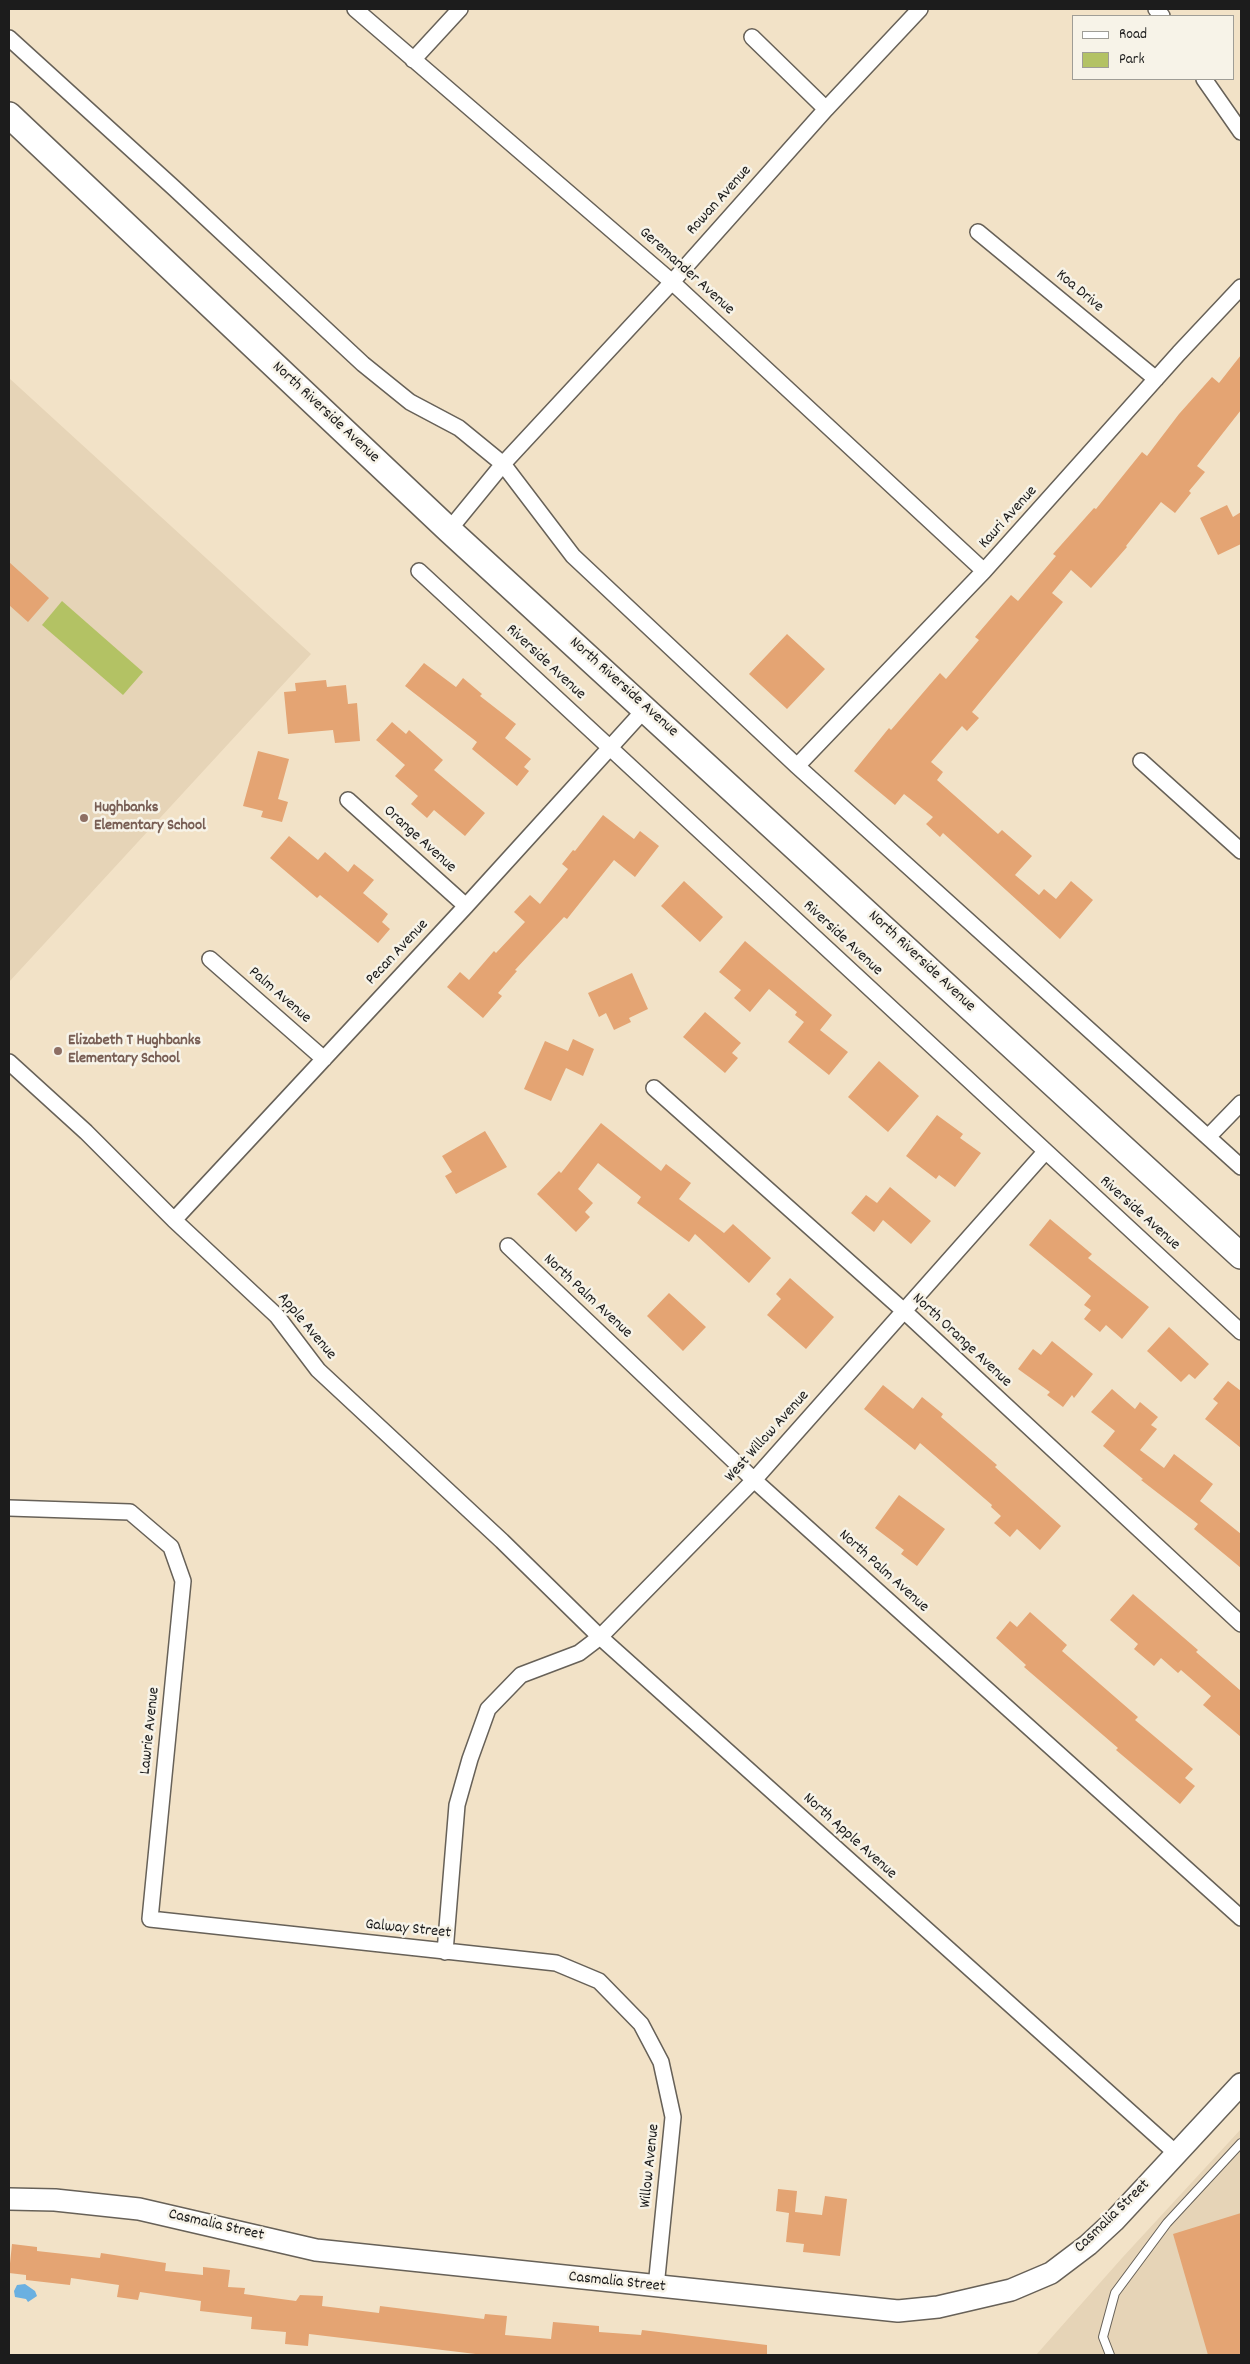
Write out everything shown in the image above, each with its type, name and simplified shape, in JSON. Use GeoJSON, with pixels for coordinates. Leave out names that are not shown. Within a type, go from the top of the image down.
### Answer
{"type":"FeatureCollection","features":[{"type":"Feature","properties":{"kind":"main road","name":"North Riverside Avenue"},"geometry":{"type":"LineString","coordinates":[[9,115],[449,530],[646,708],[1241,1256]]}},
{"type":"Feature","properties":{"kind":"street","name":"Geremander Avenue"},"geometry":{"type":"LineString","coordinates":[[355,9],[672,282],[984,571]]}},
{"type":"Feature","properties":{"kind":"street"},"geometry":{"type":"LineString","coordinates":[[413,60],[460,9]]}},
{"type":"Feature","properties":{"kind":"street","name":"Rowan Avenue"},"geometry":{"type":"LineString","coordinates":[[449,530],[503,464],[672,282],[826,109],[920,9]]}},
{"type":"Feature","properties":{"kind":"street"},"geometry":{"type":"LineString","coordinates":[[752,37],[826,109]]}},
{"type":"Feature","properties":{"kind":"street"},"geometry":{"type":"LineString","coordinates":[[9,38],[363,364],[410,402],[459,428],[503,464],[573,556],[797,766],[1241,1167]]}},
{"type":"Feature","properties":{"kind":"street"},"geometry":{"type":"LineString","coordinates":[[1205,80],[1241,132]]}},
{"type":"Feature","properties":{"kind":"street","name":"Koa Drive"},"geometry":{"type":"LineString","coordinates":[[978,232],[1156,379]]}},
{"type":"Feature","properties":{"kind":"street","name":"Kauri Avenue"},"geometry":{"type":"LineString","coordinates":[[797,766],[984,571],[1241,287]]}},
{"type":"Feature","properties":{"kind":"street","name":"Riverside Avenue"},"geometry":{"type":"LineString","coordinates":[[419,571],[1241,1332]]}},
{"type":"Feature","properties":{"kind":"street","name":"Pecan Avenue"},"geometry":{"type":"LineString","coordinates":[[174,1220],[466,906],[646,708]]}},
{"type":"Feature","properties":{"kind":"street"},"geometry":{"type":"LineString","coordinates":[[1141,761],[1241,851]]}},
{"type":"Feature","properties":{"kind":"street","name":"Orange Avenue"},"geometry":{"type":"LineString","coordinates":[[348,800],[466,906]]}},
{"type":"Feature","properties":{"kind":"street","name":"Palm Avenue"},"geometry":{"type":"LineString","coordinates":[[210,959],[324,1059]]}},
{"type":"Feature","properties":{"kind":"street","name":"Apple Avenue"},"geometry":{"type":"LineString","coordinates":[[9,1062],[86,1132],[174,1220],[277,1316],[318,1370],[502,1541]]}},
{"type":"Feature","properties":{"kind":"street","name":"North Orange Avenue"},"geometry":{"type":"LineString","coordinates":[[654,1088],[904,1312],[1241,1624]]}},
{"type":"Feature","properties":{"kind":"street"},"geometry":{"type":"LineString","coordinates":[[1208,1138],[1241,1103]]}},
{"type":"Feature","properties":{"kind":"street","name":"West Willow Avenue"},"geometry":{"type":"LineString","coordinates":[[445,1952],[457,1805],[470,1759],[488,1709],[521,1675],[579,1653],[600,1637],[754,1480],[1045,1152]]}},
{"type":"Feature","properties":{"kind":"street","name":"North Palm Avenue"},"geometry":{"type":"LineString","coordinates":[[508,1246],[754,1480],[1241,1918]]}},
{"type":"Feature","properties":{"kind":"street","name":"Lawrie Avenue"},"geometry":{"type":"LineString","coordinates":[[9,1508],[130,1512],[171,1547],[183,1582],[150,1919]]}},
{"type":"Feature","properties":{"kind":"street","name":"North Apple Avenue"},"geometry":{"type":"LineString","coordinates":[[502,1541],[600,1637],[1177,2154]]}},
{"type":"Feature","properties":{"kind":"street","name":"Galway Street"},"geometry":{"type":"LineString","coordinates":[[150,1919],[556,1963],[599,1981],[641,2024]]}},
{"type":"Feature","properties":{"kind":"street","name":"Willow Avenue"},"geometry":{"type":"LineString","coordinates":[[641,2024],[661,2062],[674,2117],[656,2287]]}},
{"type":"Feature","properties":{"kind":"street","name":"Casmalia Street"},"geometry":{"type":"LineString","coordinates":[[9,2199],[55,2200],[139,2209],[316,2250],[898,2311],[938,2307],[1011,2290],[1051,2273],[1088,2245],[1177,2154],[1241,2084]]}},
{"type":"Feature","properties":{"kind":"lane"},"geometry":{"type":"LineString","coordinates":[[1110,2355],[1103,2336],[1115,2293],[1167,2223],[1241,2143]]}},
{"type":"Feature","properties":{"kind":"shaded area","name":"Hughbanks Elementary School"},"geometry":{"type":"Polygon","coordinates":[[[9,378],[311,654],[9,982],[9,378]]]}},
{"type":"Feature","properties":{"kind":"shaded area"},"geometry":{"type":"Polygon","coordinates":[[[1241,2129],[1241,2355],[1036,2355],[1122,2258],[1241,2129]]]}},
{"type":"Feature","properties":{"kind":"green space"},"geometry":{"type":"Polygon","coordinates":[[[62,601],[143,672],[123,695],[42,625],[62,601]]]}},
{"type":"Feature","properties":{"kind":"water"},"geometry":{"type":"Polygon","coordinates":[[[25,2284],[35,2291],[37,2296],[28,2302],[26,2299],[15,2297],[14,2291],[17,2285],[25,2284]]]}},
{"type":"Feature","properties":{"kind":"building"},"geometry":{"type":"Polygon","coordinates":[[[1241,355],[1241,410],[1197,466],[1205,472],[1189,491],[1191,493],[1175,513],[1161,502],[1127,547],[1091,588],[1071,570],[1052,593],[1063,602],[972,712],[979,718],[967,731],[962,726],[931,762],[943,772],[937,780],[998,834],[1002,830],[1032,856],[1015,875],[1039,895],[1044,889],[1056,899],[1071,881],[1093,900],[1060,939],[943,833],[940,837],[926,824],[933,817],[904,794],[895,805],[854,771],[889,728],[891,730],[940,673],[946,679],[979,640],[975,637],[1011,595],[1018,601],[1056,556],[1053,554],[1094,508],[1096,509],[1142,452],[1147,456],[1179,414],[1212,377],[1219,383],[1241,355]]]}},
{"type":"Feature","properties":{"kind":"building"},"geometry":{"type":"Polygon","coordinates":[[[1227,505],[1233,517],[1241,512],[1241,544],[1218,555],[1200,518],[1227,505]]]}},
{"type":"Feature","properties":{"kind":"building"},"geometry":{"type":"Polygon","coordinates":[[[9,562],[49,598],[28,622],[9,605],[9,562]]]}},
{"type":"Feature","properties":{"kind":"building"},"geometry":{"type":"Polygon","coordinates":[[[787,634],[825,669],[787,709],[749,674],[787,634]]]}},
{"type":"Feature","properties":{"kind":"building"},"geometry":{"type":"Polygon","coordinates":[[[424,663],[456,687],[463,678],[482,694],[480,696],[516,724],[505,738],[531,759],[524,767],[529,771],[517,786],[472,749],[477,742],[405,686],[424,663]]]}},
{"type":"Feature","properties":{"kind":"building"},"geometry":{"type":"Polygon","coordinates":[[[326,680],[327,687],[346,685],[348,704],[357,703],[360,741],[335,743],[333,730],[288,734],[284,692],[296,691],[295,683],[326,680]]]}},
{"type":"Feature","properties":{"kind":"building"},"geometry":{"type":"Polygon","coordinates":[[[392,722],[406,734],[409,730],[443,760],[434,770],[485,813],[465,836],[434,810],[427,818],[411,804],[418,796],[395,776],[405,765],[376,740],[392,722]]]}},
{"type":"Feature","properties":{"kind":"building"},"geometry":{"type":"Polygon","coordinates":[[[258,751],[289,759],[278,799],[288,802],[282,822],[261,817],[263,811],[243,806],[258,751]]]}},
{"type":"Feature","properties":{"kind":"building"},"geometry":{"type":"Polygon","coordinates":[[[603,815],[634,839],[640,831],[659,846],[635,877],[614,860],[567,919],[564,917],[515,970],[517,971],[498,993],[502,996],[483,1018],[447,987],[460,972],[469,980],[494,951],[496,953],[525,922],[514,912],[530,895],[540,904],[568,869],[562,864],[573,850],[575,851],[603,815]]]}},
{"type":"Feature","properties":{"kind":"building"},"geometry":{"type":"Polygon","coordinates":[[[289,836],[318,860],[325,852],[348,872],[354,864],[374,880],[363,893],[388,914],[382,922],[390,929],[378,943],[320,895],[317,898],[270,858],[289,836]]]}},
{"type":"Feature","properties":{"kind":"building"},"geometry":{"type":"Polygon","coordinates":[[[684,881],[723,917],[700,942],[661,906],[684,881]]]}},
{"type":"Feature","properties":{"kind":"building"},"geometry":{"type":"Polygon","coordinates":[[[745,941],[832,1015],[820,1030],[848,1052],[829,1075],[788,1042],[804,1022],[795,1015],[797,1012],[769,989],[750,1012],[734,998],[741,990],[719,972],[745,941]]]}},
{"type":"Feature","properties":{"kind":"building"},"geometry":{"type":"Polygon","coordinates":[[[632,973],[648,1009],[629,1018],[631,1022],[614,1030],[606,1013],[599,1017],[588,993],[632,973]]]}},
{"type":"Feature","properties":{"kind":"building"},"geometry":{"type":"Polygon","coordinates":[[[705,1012],[741,1043],[732,1053],[738,1058],[725,1073],[683,1037],[705,1012]]]}},
{"type":"Feature","properties":{"kind":"building"},"geometry":{"type":"Polygon","coordinates":[[[573,1039],[594,1049],[583,1076],[566,1068],[551,1101],[524,1089],[545,1041],[568,1051],[573,1039]]]}},
{"type":"Feature","properties":{"kind":"building"},"geometry":{"type":"Polygon","coordinates":[[[879,1061],[919,1096],[888,1132],[848,1097],[879,1061]]]}},
{"type":"Feature","properties":{"kind":"building"},"geometry":{"type":"Polygon","coordinates":[[[937,1115],[963,1134],[960,1138],[981,1153],[955,1187],[939,1175],[936,1179],[906,1156],[937,1115]]]}},
{"type":"Feature","properties":{"kind":"building"},"geometry":{"type":"Polygon","coordinates":[[[601,1123],[661,1171],[666,1164],[691,1183],[679,1199],[724,1233],[733,1224],[771,1258],[749,1283],[695,1234],[689,1242],[637,1203],[641,1197],[598,1163],[578,1189],[593,1203],[585,1212],[590,1217],[576,1232],[537,1194],[559,1171],[561,1173],[601,1123]]]}},
{"type":"Feature","properties":{"kind":"building"},"geometry":{"type":"Polygon","coordinates":[[[485,1131],[507,1167],[456,1194],[445,1176],[452,1172],[442,1156],[485,1131]]]}},
{"type":"Feature","properties":{"kind":"building"},"geometry":{"type":"Polygon","coordinates":[[[890,1187],[931,1221],[911,1244],[883,1220],[874,1232],[851,1213],[866,1195],[877,1203],[890,1187]]]}},
{"type":"Feature","properties":{"kind":"building"},"geometry":{"type":"Polygon","coordinates":[[[1050,1219],[1092,1254],[1088,1258],[1149,1307],[1122,1339],[1106,1325],[1100,1332],[1084,1319],[1091,1310],[1084,1305],[1091,1296],[1029,1245],[1050,1219]]]}},
{"type":"Feature","properties":{"kind":"building"},"geometry":{"type":"Polygon","coordinates":[[[790,1278],[834,1317],[806,1349],[767,1315],[781,1299],[776,1294],[790,1278]]]}},
{"type":"Feature","properties":{"kind":"building"},"geometry":{"type":"Polygon","coordinates":[[[669,1293],[706,1327],[683,1351],[647,1316],[669,1293]]]}},
{"type":"Feature","properties":{"kind":"building"},"geometry":{"type":"Polygon","coordinates":[[[1169,1327],[1209,1364],[1195,1379],[1189,1374],[1181,1382],[1147,1351],[1169,1327]]]}},
{"type":"Feature","properties":{"kind":"building"},"geometry":{"type":"Polygon","coordinates":[[[1052,1341],[1093,1374],[1074,1398],[1072,1395],[1063,1407],[1047,1395],[1050,1392],[1018,1369],[1033,1349],[1041,1355],[1052,1341]]]}},
{"type":"Feature","properties":{"kind":"building"},"geometry":{"type":"Polygon","coordinates":[[[1228,1381],[1241,1391],[1241,1448],[1205,1419],[1218,1403],[1213,1399],[1228,1381]]]}},
{"type":"Feature","properties":{"kind":"building"},"geometry":{"type":"Polygon","coordinates":[[[883,1385],[913,1409],[922,1397],[943,1414],[941,1417],[997,1465],[995,1467],[1061,1526],[1040,1550],[1017,1529],[1010,1537],[994,1523],[1001,1516],[991,1507],[992,1505],[920,1443],[915,1450],[864,1409],[883,1385]]]}},
{"type":"Feature","properties":{"kind":"building"},"geometry":{"type":"Polygon","coordinates":[[[1112,1389],[1135,1409],[1140,1402],[1158,1417],[1151,1425],[1157,1429],[1140,1450],[1164,1468],[1174,1454],[1213,1484],[1200,1501],[1241,1534],[1241,1568],[1194,1529],[1198,1524],[1141,1480],[1143,1479],[1103,1446],[1115,1431],[1091,1412],[1112,1389]]]}},
{"type":"Feature","properties":{"kind":"building"},"geometry":{"type":"Polygon","coordinates":[[[899,1495],[945,1529],[917,1566],[901,1554],[904,1550],[875,1528],[899,1495]]]}},
{"type":"Feature","properties":{"kind":"building"},"geometry":{"type":"Polygon","coordinates":[[[1133,1594],[1198,1650],[1196,1652],[1241,1691],[1241,1737],[1203,1705],[1211,1696],[1181,1670],[1178,1673],[1161,1658],[1154,1666],[1134,1649],[1138,1644],[1110,1620],[1133,1594]]]}},
{"type":"Feature","properties":{"kind":"building"},"geometry":{"type":"Polygon","coordinates":[[[1030,1612],[1067,1645],[1062,1651],[1138,1717],[1135,1720],[1193,1769],[1185,1778],[1195,1786],[1180,1804],[1116,1750],[1118,1748],[1024,1667],[1026,1665],[996,1638],[1010,1621],[1017,1627],[1030,1612]]]}},
{"type":"Feature","properties":{"kind":"building"},"geometry":{"type":"Polygon","coordinates":[[[778,2189],[797,2191],[795,2212],[822,2215],[825,2196],[847,2199],[840,2256],[803,2252],[804,2244],[786,2242],[789,2213],[776,2211],[778,2189]]]}},
{"type":"Feature","properties":{"kind":"building"},"geometry":{"type":"Polygon","coordinates":[[[1241,2213],[1241,2355],[1208,2355],[1173,2234],[1241,2213]]]}},
{"type":"Feature","properties":{"kind":"building"},"geometry":{"type":"Polygon","coordinates":[[[12,2244],[37,2247],[37,2251],[100,2258],[101,2253],[166,2263],[165,2271],[203,2275],[203,2267],[230,2270],[228,2287],[245,2288],[244,2294],[296,2301],[300,2295],[323,2296],[322,2306],[379,2313],[380,2306],[484,2319],[485,2314],[507,2316],[505,2335],[551,2339],[553,2322],[599,2326],[599,2332],[641,2335],[642,2330],[767,2345],[767,2355],[484,2355],[309,2334],[308,2346],[285,2344],[286,2332],[251,2329],[252,2317],[200,2311],[201,2301],[140,2292],[138,2300],[117,2297],[119,2285],[71,2278],[70,2285],[26,2280],[26,2275],[9,2273],[12,2244]]]}},
{"type":"Feature","properties":{"kind":"place","name":"Hughbanks Elementary School"},"geometry":{"type":"Point","coordinates":[84,818]}},
{"type":"Feature","properties":{"kind":"place","name":"Elizabeth T Hughbanks Elementary School"},"geometry":{"type":"Point","coordinates":[58,1051]}}]}
